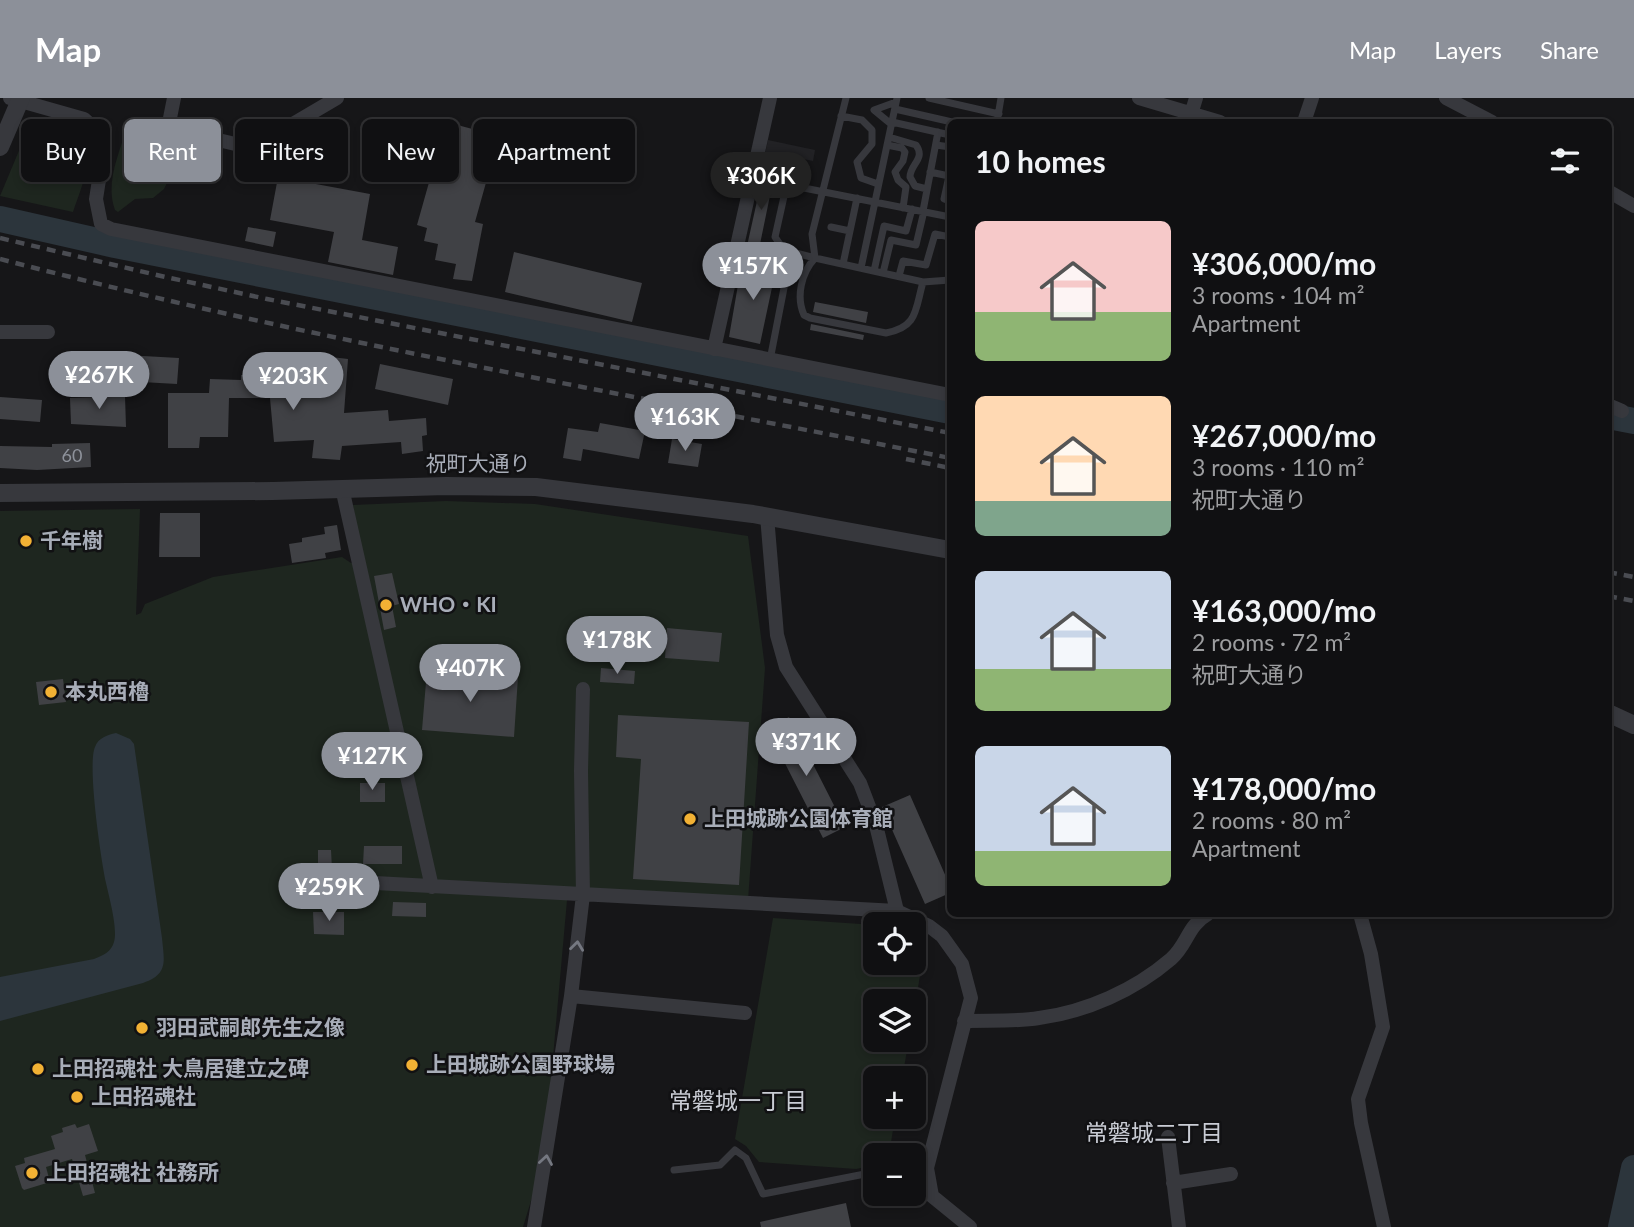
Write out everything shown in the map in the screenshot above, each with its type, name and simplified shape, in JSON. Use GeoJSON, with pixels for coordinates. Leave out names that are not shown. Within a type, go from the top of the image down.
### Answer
{"type":"FeatureCollection","features":[{"type":"Feature","properties":{"kind":"street"},"geometry":{"type":"LineString","coordinates":[[174,98],[168,128],[252,148],[337,98]]}},
{"type":"Feature","properties":{"kind":"street"},"geometry":{"type":"LineString","coordinates":[[714,349],[770,98]]}},
{"type":"Feature","properties":{"kind":"street"},"geometry":{"type":"LineString","coordinates":[[1139,98],[1190,118],[1196,98]]}},
{"type":"Feature","properties":{"kind":"street"},"geometry":{"type":"LineString","coordinates":[[1305,119],[1312,98]]}},
{"type":"Feature","properties":{"kind":"street"},"geometry":{"type":"LineString","coordinates":[[1446,98],[1486,119]]}},
{"type":"Feature","properties":{"kind":"street"},"geometry":{"type":"LineString","coordinates":[[0,147],[17,99],[84,119],[98,132],[102,141],[104,156],[96,199],[101,224],[111,229],[947,394]]}},
{"type":"Feature","properties":{"kind":"street"},"geometry":{"type":"LineString","coordinates":[[1612,193],[1634,206]]}},
{"type":"Feature","properties":{"kind":"street"},"geometry":{"type":"LineString","coordinates":[[0,332],[48,332]]}},
{"type":"Feature","properties":{"kind":"street"},"geometry":{"type":"LineString","coordinates":[[1612,407],[1622,411]]}},
{"type":"Feature","properties":{"kind":"street","name":"祝町大通り"},"geometry":{"type":"LineString","coordinates":[[0,493],[536,487],[766,516],[947,549]]}},
{"type":"Feature","properties":{"kind":"street"},"geometry":{"type":"LineString","coordinates":[[342,488],[432,887]]}},
{"type":"Feature","properties":{"kind":"street"},"geometry":{"type":"LineString","coordinates":[[766,516],[777,635],[786,667],[860,783],[876,825],[897,911]]}},
{"type":"Feature","properties":{"kind":"street"},"geometry":{"type":"LineString","coordinates":[[534,1227],[571,996],[583,895],[583,689]]}},
{"type":"Feature","properties":{"kind":"street"},"geometry":{"type":"LineString","coordinates":[[1612,715],[1634,725]]}},
{"type":"Feature","properties":{"kind":"street"},"geometry":{"type":"LineString","coordinates":[[338,881],[897,911],[929,926],[942,936],[962,964],[971,998],[927,1168],[932,1196],[970,1227]]}},
{"type":"Feature","properties":{"kind":"street"},"geometry":{"type":"LineString","coordinates":[[964,1021],[1039,1018],[1073,1011],[1127,990],[1172,958],[1182,946],[1195,921],[1202,917]]}},
{"type":"Feature","properties":{"kind":"street"},"geometry":{"type":"LineString","coordinates":[[1361,917],[1371,954],[1383,1027],[1358,1099],[1384,1227]]}},
{"type":"Feature","properties":{"kind":"street"},"geometry":{"type":"LineString","coordinates":[[571,996],[745,1013]]}},
{"type":"Feature","properties":{"kind":"street"},"geometry":{"type":"LineString","coordinates":[[1168,1137],[1179,1227]]}},
{"type":"Feature","properties":{"kind":"street"},"geometry":{"type":"LineString","coordinates":[[1173,1183],[1231,1174]]}},
{"type":"Feature","properties":{"kind":"lane"},"geometry":{"type":"LineString","coordinates":[[846,98],[812,234],[815,258],[806,268],[799,299],[804,315],[886,333],[897,331],[907,327],[913,317],[923,282]]}},
{"type":"Feature","properties":{"kind":"lane"},"geometry":{"type":"LineString","coordinates":[[929,98],[999,114]]}},
{"type":"Feature","properties":{"kind":"lane"},"geometry":{"type":"LineString","coordinates":[[998,99],[998,119]]}},
{"type":"Feature","properties":{"kind":"lane"},"geometry":{"type":"LineString","coordinates":[[947,120],[896,103],[874,110],[892,123],[947,134]]}},
{"type":"Feature","properties":{"kind":"lane"},"geometry":{"type":"LineString","coordinates":[[861,268],[896,103]]}},
{"type":"Feature","properties":{"kind":"lane"},"geometry":{"type":"LineString","coordinates":[[841,116],[862,120],[873,130],[872,144],[857,162],[862,178],[878,184]]}},
{"type":"Feature","properties":{"kind":"lane"},"geometry":{"type":"LineString","coordinates":[[883,273],[891,240],[916,245],[938,132]]}},
{"type":"Feature","properties":{"kind":"lane"},"geometry":{"type":"LineString","coordinates":[[888,141],[916,145],[920,155],[911,168],[909,177],[915,186],[927,189]]}},
{"type":"Feature","properties":{"kind":"lane"},"geometry":{"type":"LineString","coordinates":[[874,271],[884,226],[906,231],[906,187],[898,180],[895,172],[904,161],[905,152],[888,141]]}},
{"type":"Feature","properties":{"kind":"lane"},"geometry":{"type":"LineString","coordinates":[[936,145],[947,147]]}},
{"type":"Feature","properties":{"kind":"lane"},"geometry":{"type":"LineString","coordinates":[[930,172],[947,176]]}},
{"type":"Feature","properties":{"kind":"lane"},"geometry":{"type":"LineString","coordinates":[[947,216],[799,187],[785,191],[775,237],[779,247],[791,253],[923,282],[947,280]]}},
{"type":"Feature","properties":{"kind":"lane"},"geometry":{"type":"LineString","coordinates":[[843,264],[857,198]]}},
{"type":"Feature","properties":{"kind":"lane"},"geometry":{"type":"LineString","coordinates":[[831,227],[850,231]]}},
{"type":"Feature","properties":{"kind":"lane"},"geometry":{"type":"LineString","coordinates":[[899,276],[903,261],[926,265],[935,234],[947,236]]}},
{"type":"Feature","properties":{"kind":"lane"},"geometry":{"type":"LineString","coordinates":[[770,360],[791,253]]}},
{"type":"Feature","properties":{"kind":"lane"},"geometry":{"type":"LineString","coordinates":[[674,1170],[720,1165],[735,1150],[746,1158],[763,1194],[863,1174]]}},
{"type":"Feature","properties":{"kind":"lane"},"geometry":{"type":"LineString","coordinates":[[926,1162],[930,1161]]}},
{"type":"Feature","properties":{"kind":"shaded area"},"geometry":{"type":"Polygon","coordinates":[[[124,136],[124,182],[168,182],[164,189],[153,198],[135,199],[118,212],[112,200],[112,179],[124,136]]]}},
{"type":"Feature","properties":{"kind":"shaded area"},"geometry":{"type":"Polygon","coordinates":[[[768,140],[815,150],[813,161],[779,154],[774,176],[761,173],[768,140]]]}},
{"type":"Feature","properties":{"kind":"shaded area"},"geometry":{"type":"Polygon","coordinates":[[[21,146],[21,182],[83,182],[73,212],[0,196],[21,146]]]}},
{"type":"Feature","properties":{"kind":"shaded area"},"geometry":{"type":"Polygon","coordinates":[[[446,501],[535,504],[748,536],[765,668],[748,900],[568,889],[544,1158],[523,1227],[0,1227],[0,511],[140,509],[136,615],[141,613],[145,604],[213,577],[342,557],[351,563],[362,562],[353,505],[446,501]]]}},
{"type":"Feature","properties":{"kind":"shaded area"},"geometry":{"type":"Polygon","coordinates":[[[116,733],[130,739],[134,744],[162,938],[164,960],[161,971],[143,983],[0,1021],[0,977],[94,959],[107,953],[113,945],[114,921],[101,855],[93,757],[98,741],[116,733]]]}},
{"type":"Feature","properties":{"kind":"shaded area"},"geometry":{"type":"Polygon","coordinates":[[[773,918],[863,924],[863,975],[920,975],[918,989],[863,989],[863,1052],[907,1052],[904,1066],[863,1066],[863,1129],[893,1129],[891,1143],[863,1143],[863,1168],[856,1169],[759,1162],[746,1146],[735,1139],[773,918]]]}},
{"type":"Feature","properties":{"kind":"building"},"geometry":{"type":"Polygon","coordinates":[[[459,125],[473,129],[473,182],[486,182],[475,222],[483,224],[472,281],[453,279],[456,264],[435,260],[438,244],[424,241],[427,228],[417,225],[429,182],[459,182],[459,125]]]}},
{"type":"Feature","properties":{"kind":"building"},"geometry":{"type":"Polygon","coordinates":[[[763,174],[774,176],[759,249],[747,246],[763,174]]]}},
{"type":"Feature","properties":{"kind":"building"},"geometry":{"type":"Polygon","coordinates":[[[277,182],[305,182],[370,194],[362,240],[398,247],[393,275],[328,262],[334,232],[270,220],[277,182]]]}},
{"type":"Feature","properties":{"kind":"building"},"geometry":{"type":"Polygon","coordinates":[[[248,227],[276,232],[273,247],[245,241],[248,227]]]}},
{"type":"Feature","properties":{"kind":"building"},"geometry":{"type":"Polygon","coordinates":[[[514,252],[642,283],[632,322],[505,292],[514,252]]]}},
{"type":"Feature","properties":{"kind":"building"},"geometry":{"type":"Polygon","coordinates":[[[750,259],[777,264],[760,344],[729,337],[739,279],[745,280],[750,259]]]}},
{"type":"Feature","properties":{"kind":"building"},"geometry":{"type":"Polygon","coordinates":[[[815,302],[868,312],[866,323],[813,312],[815,302]]]}},
{"type":"Feature","properties":{"kind":"building"},"geometry":{"type":"Polygon","coordinates":[[[811,324],[864,335],[863,340],[810,330],[811,324]]]}},
{"type":"Feature","properties":{"kind":"building"},"geometry":{"type":"Polygon","coordinates":[[[61,353],[106,359],[107,354],[179,358],[177,384],[124,381],[124,384],[58,375],[61,353]]]}},
{"type":"Feature","properties":{"kind":"building"},"geometry":{"type":"Polygon","coordinates":[[[306,354],[348,359],[344,413],[388,410],[389,421],[426,418],[427,435],[422,436],[423,451],[402,454],[401,442],[342,446],[340,460],[312,458],[314,440],[274,442],[270,398],[229,398],[228,437],[200,437],[199,448],[168,448],[168,393],[209,393],[210,379],[241,380],[241,375],[303,374],[306,354]]]}},
{"type":"Feature","properties":{"kind":"building"},"geometry":{"type":"Polygon","coordinates":[[[380,364],[453,379],[448,405],[375,389],[380,364]]]}},
{"type":"Feature","properties":{"kind":"building"},"geometry":{"type":"Polygon","coordinates":[[[125,396],[126,427],[71,424],[70,398],[125,396]]]}},
{"type":"Feature","properties":{"kind":"building"},"geometry":{"type":"Polygon","coordinates":[[[0,397],[42,400],[40,422],[0,419],[0,397]]]}},
{"type":"Feature","properties":{"kind":"building"},"geometry":{"type":"Polygon","coordinates":[[[600,423],[645,431],[639,459],[583,449],[581,461],[563,458],[568,428],[598,432],[600,423]]]}},
{"type":"Feature","properties":{"kind":"building"},"geometry":{"type":"Polygon","coordinates":[[[672,439],[702,444],[698,467],[668,463],[672,439]]]}},
{"type":"Feature","properties":{"kind":"building"},"geometry":{"type":"Polygon","coordinates":[[[90,443],[91,467],[37,470],[0,468],[0,446],[52,447],[52,444],[90,443]]]}},
{"type":"Feature","properties":{"kind":"building"},"geometry":{"type":"Polygon","coordinates":[[[160,513],[200,513],[200,557],[159,557],[160,513]]]}},
{"type":"Feature","properties":{"kind":"building"},"geometry":{"type":"Polygon","coordinates":[[[337,525],[341,550],[325,553],[326,558],[292,563],[289,544],[302,542],[302,538],[325,534],[324,527],[337,525]]]}},
{"type":"Feature","properties":{"kind":"building","name":"WHO・KI"},"geometry":{"type":"Polygon","coordinates":[[[392,573],[399,604],[392,606],[396,627],[384,630],[374,576],[392,573]]]}},
{"type":"Feature","properties":{"kind":"building"},"geometry":{"type":"Polygon","coordinates":[[[667,628],[722,633],[719,662],[665,658],[667,628]]]}},
{"type":"Feature","properties":{"kind":"building"},"geometry":{"type":"Polygon","coordinates":[[[601,668],[635,671],[634,684],[600,682],[601,668]]]}},
{"type":"Feature","properties":{"kind":"building"},"geometry":{"type":"Polygon","coordinates":[[[427,670],[518,677],[514,737],[422,730],[427,670]]]}},
{"type":"Feature","properties":{"kind":"building","name":"本丸西櫓"},"geometry":{"type":"Polygon","coordinates":[[[63,679],[66,702],[39,705],[36,682],[63,679]]]}},
{"type":"Feature","properties":{"kind":"building","name":"上田城跡公園体育館"},"geometry":{"type":"Polygon","coordinates":[[[618,715],[749,722],[739,885],[633,879],[641,759],[616,757],[618,715]]]}},
{"type":"Feature","properties":{"kind":"building"},"geometry":{"type":"Polygon","coordinates":[[[789,717],[845,827],[823,838],[767,728],[789,717]]]}},
{"type":"Feature","properties":{"kind":"building"},"geometry":{"type":"Polygon","coordinates":[[[360,783],[385,783],[385,802],[360,802],[360,783]]]}},
{"type":"Feature","properties":{"kind":"building"},"geometry":{"type":"Polygon","coordinates":[[[910,795],[947,879],[947,894],[925,904],[882,807],[910,795]]]}},
{"type":"Feature","properties":{"kind":"building"},"geometry":{"type":"Polygon","coordinates":[[[364,846],[402,846],[402,864],[363,864],[364,846]]]}},
{"type":"Feature","properties":{"kind":"building"},"geometry":{"type":"Polygon","coordinates":[[[318,850],[331,850],[332,869],[318,870],[318,850]]]}},
{"type":"Feature","properties":{"kind":"building"},"geometry":{"type":"Polygon","coordinates":[[[393,902],[426,903],[426,917],[392,916],[393,902]]]}},
{"type":"Feature","properties":{"kind":"building"},"geometry":{"type":"Polygon","coordinates":[[[313,912],[344,912],[344,935],[314,934],[313,912]]]}},
{"type":"Feature","properties":{"kind":"building"},"geometry":{"type":"Polygon","coordinates":[[[75,1124],[77,1128],[89,1124],[98,1151],[85,1155],[95,1193],[83,1196],[72,1159],[46,1167],[50,1182],[24,1190],[15,1166],[25,1163],[24,1158],[55,1149],[51,1136],[63,1132],[62,1128],[75,1124]]]}},
{"type":"Feature","properties":{"kind":"building"},"geometry":{"type":"Polygon","coordinates":[[[846,1203],[851,1227],[761,1227],[760,1222],[846,1203]]]}},
{"type":"Feature","properties":{"kind":"waterway"},"geometry":{"type":"LineString","coordinates":[[0,219],[115,245],[947,410]]}},
{"type":"Feature","properties":{"kind":"waterway"},"geometry":{"type":"LineString","coordinates":[[1612,417],[1634,421]]}},
{"type":"Feature","properties":{"kind":"waterway"},"geometry":{"type":"LineString","coordinates":[[1621,1227],[1634,1168]]}},
{"type":"Feature","properties":{"kind":"railway"},"geometry":{"type":"LineString","coordinates":[[0,238],[267,299],[947,432]]}},
{"type":"Feature","properties":{"kind":"railway"},"geometry":{"type":"LineString","coordinates":[[0,259],[118,289],[355,341],[947,457]]}},
{"type":"Feature","properties":{"kind":"railway"},"geometry":{"type":"LineString","coordinates":[[906,459],[947,467]]}},
{"type":"Feature","properties":{"kind":"railway"},"geometry":{"type":"LineString","coordinates":[[1612,573],[1634,577]]}},
{"type":"Feature","properties":{"kind":"railway"},"geometry":{"type":"LineString","coordinates":[[1612,597],[1634,601]]}},
{"type":"Feature","properties":{"kind":"place","name":"千年樹"},"geometry":{"type":"Point","coordinates":[26,541]}},
{"type":"Feature","properties":{"kind":"place","name":"WHO・KI"},"geometry":{"type":"Point","coordinates":[386,605]}},
{"type":"Feature","properties":{"kind":"place","name":"本丸西櫓"},"geometry":{"type":"Point","coordinates":[51,692]}},
{"type":"Feature","properties":{"kind":"place","name":"上田城跡公園体育館"},"geometry":{"type":"Point","coordinates":[690,819]}},
{"type":"Feature","properties":{"kind":"place","name":"羽田武嗣郎先生之像"},"geometry":{"type":"Point","coordinates":[142,1028]}},
{"type":"Feature","properties":{"kind":"place","name":"上田城跡公園野球場"},"geometry":{"type":"Point","coordinates":[412,1065]}},
{"type":"Feature","properties":{"kind":"place","name":"上田招魂社 大鳥居建立之碑"},"geometry":{"type":"Point","coordinates":[38,1069]}},
{"type":"Feature","properties":{"kind":"place","name":"上田招魂社"},"geometry":{"type":"Point","coordinates":[77,1097]}},
{"type":"Feature","properties":{"kind":"place","name":"上田招魂社 社務所"},"geometry":{"type":"Point","coordinates":[32,1173]}},
{"type":"Feature","properties":{"kind":"district","name":"常磐城一丁目"},"geometry":{"type":"Point","coordinates":[738,1101]}},
{"type":"Feature","properties":{"kind":"district","name":"常磐城二丁目"},"geometry":{"type":"Point","coordinates":[1154,1133]}}]}
